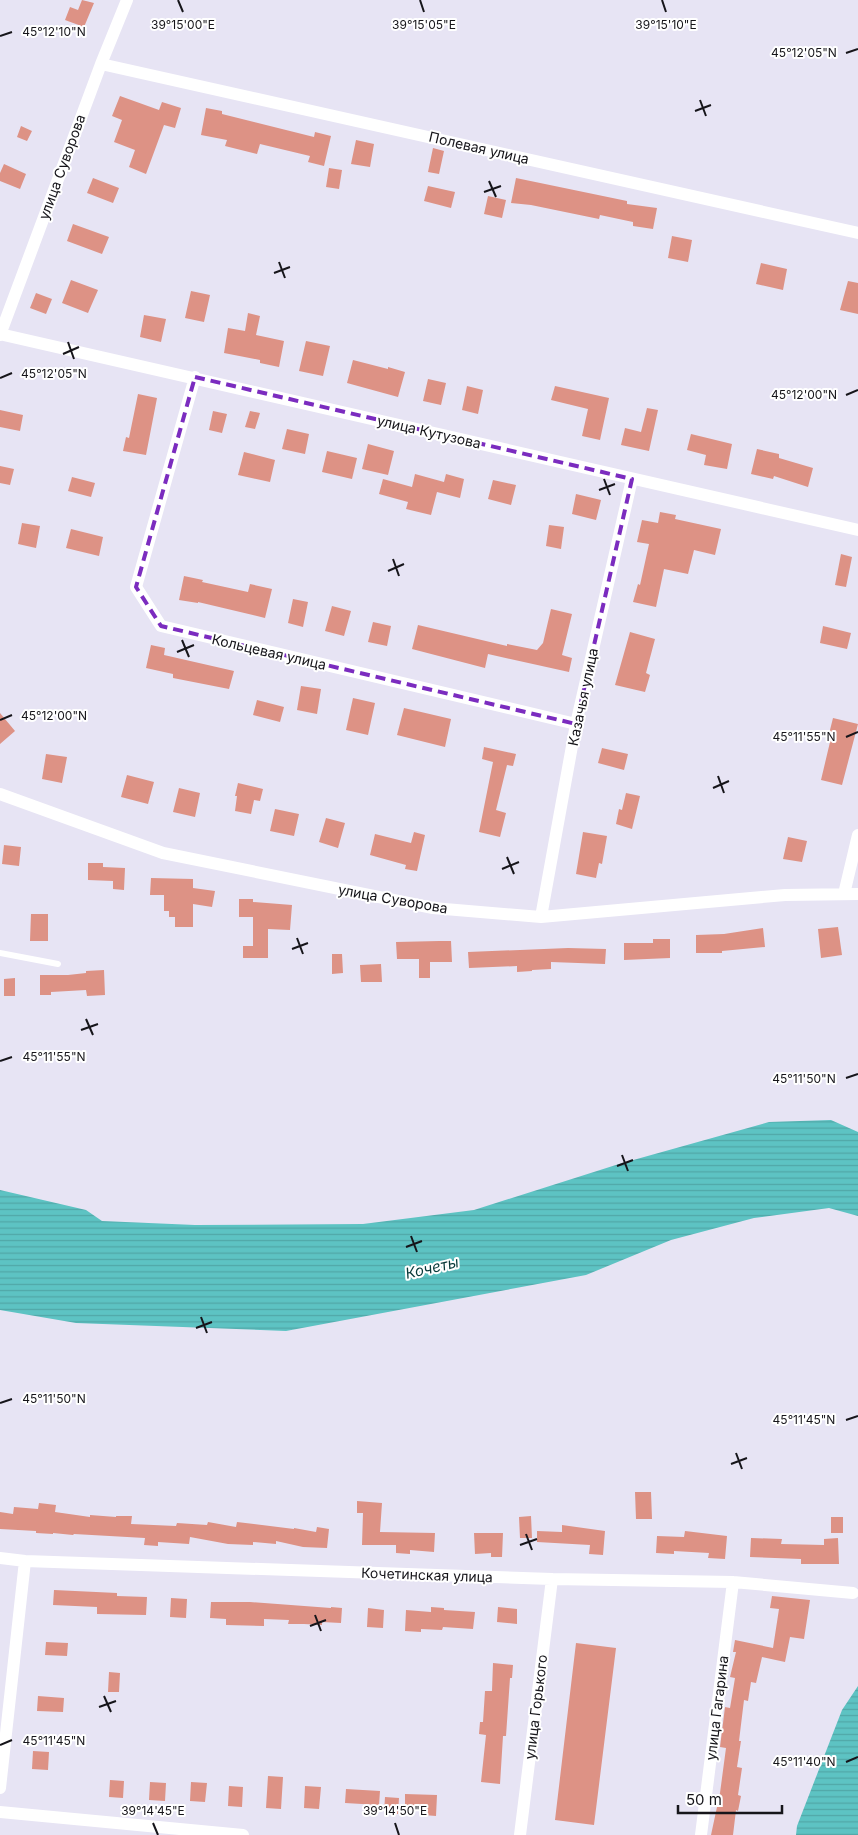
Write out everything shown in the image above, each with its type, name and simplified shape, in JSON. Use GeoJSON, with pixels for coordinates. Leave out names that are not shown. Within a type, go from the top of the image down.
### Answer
{"type":"FeatureCollection","features":[{"type":"Feature","properties":{"kind":"street","name":"улица Суворова"},"geometry":{"type":"LineString","coordinates":[[0,334],[101,64],[127,0]]}},
{"type":"Feature","properties":{"kind":"street","name":"Полевая улица"},"geometry":{"type":"LineString","coordinates":[[101,64],[858,233]]}},
{"type":"Feature","properties":{"kind":"street","name":"улица Кутузова"},"geometry":{"type":"LineString","coordinates":[[0,334],[195,377],[858,530]]}},
{"type":"Feature","properties":{"kind":"street","name":"Кольцевая улица"},"geometry":{"type":"LineString","coordinates":[[195,377],[136,587],[161,626],[576,724]]}},
{"type":"Feature","properties":{"kind":"street","name":"Казачья улица"},"geometry":{"type":"LineString","coordinates":[[541,917],[576,724],[632,479]]}},
{"type":"Feature","properties":{"kind":"street","name":"улица Суворова"},"geometry":{"type":"LineString","coordinates":[[0,794],[163,853],[433,908],[541,917],[785,895],[858,894]]}},
{"type":"Feature","properties":{"kind":"street"},"geometry":{"type":"LineString","coordinates":[[844,894],[858,835]]}},
{"type":"Feature","properties":{"kind":"street","name":"Кочетинская улица"},"geometry":{"type":"LineString","coordinates":[[0,1558],[25,1561],[552,1579],[733,1582],[853,1593]]}},
{"type":"Feature","properties":{"kind":"street"},"geometry":{"type":"LineString","coordinates":[[0,1788],[25,1561]]}},
{"type":"Feature","properties":{"kind":"street","name":"улица Горького"},"geometry":{"type":"LineString","coordinates":[[520,1835],[552,1579]]}},
{"type":"Feature","properties":{"kind":"street","name":"улица Гагарина"},"geometry":{"type":"LineString","coordinates":[[701,1835],[733,1582]]}},
{"type":"Feature","properties":{"kind":"street"},"geometry":{"type":"LineString","coordinates":[[0,1812],[243,1835]]}},
{"type":"Feature","properties":{"kind":"lane"},"geometry":{"type":"LineString","coordinates":[[0,953],[58,964]]}},
{"type":"Feature","properties":{"kind":"highlighted area"},"geometry":{"type":"Polygon","coordinates":[[[195,377],[632,479],[576,724],[161,626],[136,587],[195,377]]]}},
{"type":"Feature","properties":{"kind":"water","name":"Кочеты"},"geometry":{"type":"Polygon","coordinates":[[[831,1120],[858,1132],[858,1216],[829,1208],[754,1218],[671,1240],[586,1275],[286,1331],[76,1323],[0,1310],[0,1190],[86,1210],[102,1221],[195,1225],[363,1224],[474,1210],[619,1164],[769,1122],[831,1120]]]}},
{"type":"Feature","properties":{"kind":"water"},"geometry":{"type":"Polygon","coordinates":[[[858,1686],[858,1835],[796,1835],[797,1826],[842,1710],[858,1686]]]}},
{"type":"Feature","properties":{"kind":"building"},"geometry":{"type":"Polygon","coordinates":[[[82,0],[94,3],[84,27],[65,20],[70,7],[78,10],[82,0]]]}},
{"type":"Feature","properties":{"kind":"building"},"geometry":{"type":"Polygon","coordinates":[[[120,96],[159,110],[162,102],[181,108],[175,128],[164,125],[146,174],[129,167],[135,150],[114,142],[122,120],[112,116],[120,96]]]}},
{"type":"Feature","properties":{"kind":"building"},"geometry":{"type":"Polygon","coordinates":[[[206,108],[222,111],[222,114],[314,137],[315,132],[331,136],[324,166],[308,162],[310,156],[260,144],[257,154],[225,146],[227,140],[201,135],[206,108]]]}},
{"type":"Feature","properties":{"kind":"building"},"geometry":{"type":"Polygon","coordinates":[[[21,126],[32,131],[27,141],[17,137],[21,126]]]}},
{"type":"Feature","properties":{"kind":"building"},"geometry":{"type":"Polygon","coordinates":[[[356,140],[374,144],[370,167],[351,164],[356,140]]]}},
{"type":"Feature","properties":{"kind":"building"},"geometry":{"type":"Polygon","coordinates":[[[433,148],[444,151],[439,174],[428,172],[433,148]]]}},
{"type":"Feature","properties":{"kind":"building"},"geometry":{"type":"Polygon","coordinates":[[[4,164],[26,174],[20,189],[0,181],[0,173],[4,164]]]}},
{"type":"Feature","properties":{"kind":"building"},"geometry":{"type":"Polygon","coordinates":[[[329,168],[342,170],[339,189],[326,187],[329,168]]]}},
{"type":"Feature","properties":{"kind":"building"},"geometry":{"type":"Polygon","coordinates":[[[93,178],[119,188],[113,203],[87,193],[93,178]]]}},
{"type":"Feature","properties":{"kind":"building"},"geometry":{"type":"Polygon","coordinates":[[[516,178],[627,201],[627,204],[657,208],[653,229],[633,226],[633,222],[600,215],[599,219],[531,205],[511,203],[516,178]]]}},
{"type":"Feature","properties":{"kind":"building"},"geometry":{"type":"Polygon","coordinates":[[[428,186],[455,192],[451,208],[424,201],[428,186]]]}},
{"type":"Feature","properties":{"kind":"building"},"geometry":{"type":"Polygon","coordinates":[[[488,196],[506,200],[502,218],[484,214],[488,196]]]}},
{"type":"Feature","properties":{"kind":"building"},"geometry":{"type":"Polygon","coordinates":[[[73,224],[109,237],[102,254],[67,241],[73,224]]]}},
{"type":"Feature","properties":{"kind":"building"},"geometry":{"type":"Polygon","coordinates":[[[672,236],[692,240],[688,262],[668,258],[672,236]]]}},
{"type":"Feature","properties":{"kind":"building"},"geometry":{"type":"Polygon","coordinates":[[[761,263],[787,269],[783,290],[756,284],[761,263]]]}},
{"type":"Feature","properties":{"kind":"building"},"geometry":{"type":"Polygon","coordinates":[[[71,280],[98,290],[88,313],[62,303],[71,280]]]}},
{"type":"Feature","properties":{"kind":"building"},"geometry":{"type":"Polygon","coordinates":[[[848,281],[858,283],[858,314],[840,310],[848,281]]]}},
{"type":"Feature","properties":{"kind":"building"},"geometry":{"type":"Polygon","coordinates":[[[191,291],[210,295],[204,322],[185,318],[191,291]]]}},
{"type":"Feature","properties":{"kind":"building"},"geometry":{"type":"Polygon","coordinates":[[[36,293],[52,299],[46,314],[30,308],[36,293]]]}},
{"type":"Feature","properties":{"kind":"building"},"geometry":{"type":"Polygon","coordinates":[[[248,313],[260,316],[256,335],[284,341],[279,367],[260,363],[260,360],[224,353],[228,328],[245,331],[248,313]]]}},
{"type":"Feature","properties":{"kind":"building"},"geometry":{"type":"Polygon","coordinates":[[[144,315],[166,319],[161,342],[140,337],[144,315]]]}},
{"type":"Feature","properties":{"kind":"building"},"geometry":{"type":"Polygon","coordinates":[[[306,341],[330,346],[323,376],[299,371],[306,341]]]}},
{"type":"Feature","properties":{"kind":"building"},"geometry":{"type":"Polygon","coordinates":[[[353,360],[405,372],[398,397],[347,383],[353,360]]]}},
{"type":"Feature","properties":{"kind":"building"},"geometry":{"type":"Polygon","coordinates":[[[428,379],[446,383],[441,405],[423,401],[428,379]]]}},
{"type":"Feature","properties":{"kind":"building"},"geometry":{"type":"Polygon","coordinates":[[[467,386],[483,390],[478,414],[462,410],[467,386]]]}},
{"type":"Feature","properties":{"kind":"building"},"geometry":{"type":"Polygon","coordinates":[[[555,386],[609,398],[600,440],[582,436],[588,409],[551,400],[555,386]]]}},
{"type":"Feature","properties":{"kind":"building"},"geometry":{"type":"Polygon","coordinates":[[[138,394],[157,398],[146,455],[123,451],[126,437],[129,438],[138,394]]]}},
{"type":"Feature","properties":{"kind":"building"},"geometry":{"type":"Polygon","coordinates":[[[647,408],[658,410],[649,451],[621,445],[625,428],[641,432],[647,408]]]}},
{"type":"Feature","properties":{"kind":"building"},"geometry":{"type":"Polygon","coordinates":[[[0,410],[23,415],[20,431],[0,427],[0,410]]]}},
{"type":"Feature","properties":{"kind":"building"},"geometry":{"type":"Polygon","coordinates":[[[213,411],[227,414],[222,433],[209,430],[213,411]]]}},
{"type":"Feature","properties":{"kind":"building"},"geometry":{"type":"Polygon","coordinates":[[[250,411],[260,413],[255,429],[245,427],[250,411]]]}},
{"type":"Feature","properties":{"kind":"building"},"geometry":{"type":"Polygon","coordinates":[[[287,429],[309,434],[305,454],[282,449],[287,429]]]}},
{"type":"Feature","properties":{"kind":"building"},"geometry":{"type":"Polygon","coordinates":[[[691,434],[732,444],[727,469],[704,465],[706,455],[687,450],[691,434]]]}},
{"type":"Feature","properties":{"kind":"building"},"geometry":{"type":"Polygon","coordinates":[[[368,444],[394,451],[388,475],[362,469],[368,444]]]}},
{"type":"Feature","properties":{"kind":"building"},"geometry":{"type":"Polygon","coordinates":[[[757,449],[779,454],[779,458],[813,468],[808,487],[774,476],[773,479],[751,474],[757,449]]]}},
{"type":"Feature","properties":{"kind":"building"},"geometry":{"type":"Polygon","coordinates":[[[327,451],[357,458],[352,479],[322,472],[327,451]]]}},
{"type":"Feature","properties":{"kind":"building"},"geometry":{"type":"Polygon","coordinates":[[[244,452],[275,460],[270,482],[238,475],[244,452]]]}},
{"type":"Feature","properties":{"kind":"building"},"geometry":{"type":"Polygon","coordinates":[[[0,466],[14,469],[10,485],[0,483],[0,466]]]}},
{"type":"Feature","properties":{"kind":"building"},"geometry":{"type":"Polygon","coordinates":[[[415,474],[444,482],[446,474],[464,479],[460,498],[437,492],[431,515],[406,509],[408,502],[379,494],[383,479],[412,487],[415,474]]]}},
{"type":"Feature","properties":{"kind":"building"},"geometry":{"type":"Polygon","coordinates":[[[72,477],[95,483],[91,497],[68,491],[72,477]]]}},
{"type":"Feature","properties":{"kind":"building"},"geometry":{"type":"Polygon","coordinates":[[[493,480],[516,485],[511,505],[488,499],[493,480]]]}},
{"type":"Feature","properties":{"kind":"building"},"geometry":{"type":"Polygon","coordinates":[[[576,494],[601,500],[596,520],[572,514],[576,494]]]}},
{"type":"Feature","properties":{"kind":"building"},"geometry":{"type":"Polygon","coordinates":[[[660,512],[676,515],[675,519],[721,529],[715,555],[694,550],[688,574],[664,569],[656,607],[633,602],[638,584],[640,585],[649,544],[637,542],[642,520],[658,523],[660,512]]]}},
{"type":"Feature","properties":{"kind":"building"},"geometry":{"type":"Polygon","coordinates":[[[22,523],[40,526],[36,548],[18,544],[22,523]]]}},
{"type":"Feature","properties":{"kind":"building"},"geometry":{"type":"Polygon","coordinates":[[[549,525],[564,527],[561,549],[546,546],[549,525]]]}},
{"type":"Feature","properties":{"kind":"building"},"geometry":{"type":"Polygon","coordinates":[[[71,529],[103,537],[99,556],[66,548],[71,529]]]}},
{"type":"Feature","properties":{"kind":"building"},"geometry":{"type":"Polygon","coordinates":[[[841,554],[852,557],[846,587],[835,585],[841,554]]]}},
{"type":"Feature","properties":{"kind":"building"},"geometry":{"type":"Polygon","coordinates":[[[184,576],[248,592],[250,584],[272,589],[265,618],[198,602],[179,600],[184,576]]]}},
{"type":"Feature","properties":{"kind":"building"},"geometry":{"type":"Polygon","coordinates":[[[293,599],[308,602],[303,627],[288,623],[293,599]]]}},
{"type":"Feature","properties":{"kind":"building"},"geometry":{"type":"Polygon","coordinates":[[[332,606],[351,611],[344,636],[325,631],[332,606]]]}},
{"type":"Feature","properties":{"kind":"building"},"geometry":{"type":"Polygon","coordinates":[[[551,609],[572,614],[562,655],[572,658],[569,672],[488,654],[485,668],[412,649],[418,625],[507,646],[507,644],[537,650],[543,643],[551,609]]]}},
{"type":"Feature","properties":{"kind":"building"},"geometry":{"type":"Polygon","coordinates":[[[373,622],[391,626],[387,646],[368,642],[373,622]]]}},
{"type":"Feature","properties":{"kind":"building"},"geometry":{"type":"Polygon","coordinates":[[[823,626],[851,633],[847,649],[820,643],[823,626]]]}},
{"type":"Feature","properties":{"kind":"building"},"geometry":{"type":"Polygon","coordinates":[[[630,632],[655,639],[646,673],[650,675],[645,692],[615,685],[630,632]]]}},
{"type":"Feature","properties":{"kind":"building"},"geometry":{"type":"Polygon","coordinates":[[[151,645],[165,648],[164,655],[234,671],[229,689],[173,678],[173,674],[146,668],[151,645]]]}},
{"type":"Feature","properties":{"kind":"building"},"geometry":{"type":"Polygon","coordinates":[[[301,686],[321,689],[317,714],[297,710],[301,686]]]}},
{"type":"Feature","properties":{"kind":"building"},"geometry":{"type":"Polygon","coordinates":[[[353,698],[375,703],[368,735],[346,730],[353,698]]]}},
{"type":"Feature","properties":{"kind":"building"},"geometry":{"type":"Polygon","coordinates":[[[257,700],[284,707],[280,722],[253,715],[257,700]]]}},
{"type":"Feature","properties":{"kind":"building"},"geometry":{"type":"Polygon","coordinates":[[[404,708],[451,719],[445,747],[397,735],[404,708]]]}},
{"type":"Feature","properties":{"kind":"building"},"geometry":{"type":"Polygon","coordinates":[[[0,713],[15,731],[0,744],[0,713]]]}},
{"type":"Feature","properties":{"kind":"building"},"geometry":{"type":"Polygon","coordinates":[[[833,718],[858,724],[842,785],[821,780],[830,742],[827,742],[833,718]]]}},
{"type":"Feature","properties":{"kind":"building"},"geometry":{"type":"Polygon","coordinates":[[[484,747],[516,754],[513,766],[507,765],[496,810],[506,813],[500,837],[479,832],[493,762],[482,759],[484,747]]]}},
{"type":"Feature","properties":{"kind":"building"},"geometry":{"type":"Polygon","coordinates":[[[602,748],[628,754],[624,770],[598,763],[602,748]]]}},
{"type":"Feature","properties":{"kind":"building"},"geometry":{"type":"Polygon","coordinates":[[[46,754],[67,757],[62,783],[42,779],[46,754]]]}},
{"type":"Feature","properties":{"kind":"building"},"geometry":{"type":"Polygon","coordinates":[[[127,775],[154,782],[148,804],[121,797],[127,775]]]}},
{"type":"Feature","properties":{"kind":"building"},"geometry":{"type":"Polygon","coordinates":[[[238,783],[263,789],[260,801],[254,800],[251,814],[235,811],[237,796],[235,796],[238,783]]]}},
{"type":"Feature","properties":{"kind":"building"},"geometry":{"type":"Polygon","coordinates":[[[179,788],[200,793],[195,817],[173,812],[179,788]]]}},
{"type":"Feature","properties":{"kind":"building"},"geometry":{"type":"Polygon","coordinates":[[[626,793],[640,796],[632,829],[616,824],[619,809],[622,810],[626,793]]]}},
{"type":"Feature","properties":{"kind":"building"},"geometry":{"type":"Polygon","coordinates":[[[275,809],[299,814],[294,836],[270,831],[275,809]]]}},
{"type":"Feature","properties":{"kind":"building"},"geometry":{"type":"Polygon","coordinates":[[[326,818],[345,823],[338,848],[319,842],[326,818]]]}},
{"type":"Feature","properties":{"kind":"building"},"geometry":{"type":"Polygon","coordinates":[[[414,832],[425,835],[417,871],[405,869],[406,865],[370,855],[375,834],[411,843],[414,832]]]}},
{"type":"Feature","properties":{"kind":"building"},"geometry":{"type":"Polygon","coordinates":[[[583,832],[607,836],[602,864],[599,863],[596,878],[576,874],[583,832]]]}},
{"type":"Feature","properties":{"kind":"building"},"geometry":{"type":"Polygon","coordinates":[[[788,837],[807,841],[802,862],[783,859],[788,837]]]}},
{"type":"Feature","properties":{"kind":"building"},"geometry":{"type":"Polygon","coordinates":[[[4,845],[21,847],[19,866],[2,864],[4,845]]]}},
{"type":"Feature","properties":{"kind":"building"},"geometry":{"type":"Polygon","coordinates":[[[88,863],[103,863],[103,867],[125,868],[124,890],[113,889],[113,881],[88,880],[88,863]]]}},
{"type":"Feature","properties":{"kind":"building"},"geometry":{"type":"Polygon","coordinates":[[[151,878],[193,879],[193,888],[215,891],[212,907],[193,904],[193,927],[175,927],[175,917],[169,917],[169,911],[164,911],[164,895],[150,895],[151,878]]]}},
{"type":"Feature","properties":{"kind":"building"},"geometry":{"type":"Polygon","coordinates":[[[239,899],[253,899],[253,902],[292,905],[290,930],[268,929],[268,958],[243,958],[243,946],[253,946],[253,917],[239,917],[239,899]]]}},
{"type":"Feature","properties":{"kind":"building"},"geometry":{"type":"Polygon","coordinates":[[[31,914],[48,914],[48,941],[30,941],[31,914]]]}},
{"type":"Feature","properties":{"kind":"building"},"geometry":{"type":"Polygon","coordinates":[[[838,927],[842,955],[821,958],[818,929],[838,927]]]}},
{"type":"Feature","properties":{"kind":"building"},"geometry":{"type":"Polygon","coordinates":[[[763,928],[765,947],[722,951],[722,953],[696,953],[696,935],[724,934],[763,928]]]}},
{"type":"Feature","properties":{"kind":"building"},"geometry":{"type":"Polygon","coordinates":[[[653,939],[670,939],[670,958],[624,960],[624,943],[653,943],[653,939]]]}},
{"type":"Feature","properties":{"kind":"building"},"geometry":{"type":"Polygon","coordinates":[[[451,941],[452,962],[430,962],[430,978],[419,978],[419,959],[397,959],[396,942],[451,941]]]}},
{"type":"Feature","properties":{"kind":"building"},"geometry":{"type":"Polygon","coordinates":[[[568,948],[606,949],[605,964],[551,962],[551,969],[517,972],[517,966],[469,968],[468,952],[568,948]]]}},
{"type":"Feature","properties":{"kind":"building"},"geometry":{"type":"Polygon","coordinates":[[[332,954],[342,954],[343,973],[332,974],[332,954]]]}},
{"type":"Feature","properties":{"kind":"building"},"geometry":{"type":"Polygon","coordinates":[[[381,964],[382,982],[361,982],[360,965],[381,964]]]}},
{"type":"Feature","properties":{"kind":"building"},"geometry":{"type":"Polygon","coordinates":[[[104,970],[105,995],[87,996],[86,990],[51,992],[51,995],[40,995],[40,975],[68,975],[104,970]]]}},
{"type":"Feature","properties":{"kind":"building"},"geometry":{"type":"Polygon","coordinates":[[[15,978],[15,996],[4,996],[4,979],[15,978]]]}},
{"type":"Feature","properties":{"kind":"building"},"geometry":{"type":"Polygon","coordinates":[[[635,1492],[651,1492],[652,1519],[636,1519],[635,1492]]]}},
{"type":"Feature","properties":{"kind":"building"},"geometry":{"type":"Polygon","coordinates":[[[357,1501],[382,1503],[380,1532],[435,1533],[434,1552],[410,1550],[410,1554],[396,1553],[396,1545],[362,1545],[363,1513],[357,1513],[357,1501]]]}},
{"type":"Feature","properties":{"kind":"building"},"geometry":{"type":"Polygon","coordinates":[[[39,1503],[56,1505],[55,1512],[90,1517],[90,1515],[132,1516],[131,1524],[176,1526],[177,1523],[207,1525],[208,1522],[236,1527],[237,1522],[316,1532],[317,1527],[329,1529],[327,1548],[303,1547],[276,1541],[276,1544],[253,1542],[253,1545],[228,1544],[190,1537],[189,1544],[158,1542],[158,1546],[144,1545],[145,1538],[36,1533],[36,1531],[0,1529],[0,1512],[13,1514],[14,1507],[38,1509],[39,1503]]]}},
{"type":"Feature","properties":{"kind":"building"},"geometry":{"type":"Polygon","coordinates":[[[531,1516],[532,1538],[520,1538],[519,1517],[531,1516]]]}},
{"type":"Feature","properties":{"kind":"building"},"geometry":{"type":"Polygon","coordinates":[[[831,1517],[843,1517],[843,1533],[831,1533],[831,1517]]]}},
{"type":"Feature","properties":{"kind":"building"},"geometry":{"type":"Polygon","coordinates":[[[562,1525],[605,1531],[603,1555],[589,1554],[590,1545],[537,1542],[537,1531],[562,1532],[562,1525]]]}},
{"type":"Feature","properties":{"kind":"building"},"geometry":{"type":"Polygon","coordinates":[[[685,1531],[727,1536],[725,1559],[708,1558],[709,1553],[674,1551],[674,1554],[656,1553],[657,1536],[684,1537],[685,1531]]]}},
{"type":"Feature","properties":{"kind":"building"},"geometry":{"type":"Polygon","coordinates":[[[474,1533],[503,1533],[502,1557],[491,1557],[491,1553],[475,1554],[474,1533]]]}},
{"type":"Feature","properties":{"kind":"building"},"geometry":{"type":"Polygon","coordinates":[[[751,1538],[782,1539],[781,1544],[824,1545],[824,1539],[838,1538],[839,1564],[801,1564],[801,1559],[750,1557],[751,1538]]]}},
{"type":"Feature","properties":{"kind":"building"},"geometry":{"type":"Polygon","coordinates":[[[54,1590],[117,1593],[117,1596],[147,1597],[146,1615],[97,1614],[97,1607],[53,1605],[54,1590]]]}},
{"type":"Feature","properties":{"kind":"building"},"geometry":{"type":"Polygon","coordinates":[[[772,1596],[810,1600],[804,1639],[790,1637],[785,1662],[762,1657],[756,1683],[751,1682],[748,1701],[744,1700],[737,1767],[742,1768],[738,1795],[741,1796],[738,1811],[736,1810],[733,1835],[711,1835],[720,1793],[726,1748],[720,1747],[725,1707],[730,1708],[735,1678],[730,1677],[736,1652],[733,1652],[735,1640],[773,1648],[779,1609],[770,1608],[772,1596]]]}},
{"type":"Feature","properties":{"kind":"building"},"geometry":{"type":"Polygon","coordinates":[[[171,1598],[187,1599],[186,1618],[170,1617],[171,1598]]]}},
{"type":"Feature","properties":{"kind":"building"},"geometry":{"type":"Polygon","coordinates":[[[211,1602],[250,1602],[342,1608],[341,1623],[322,1622],[322,1625],[288,1624],[289,1620],[264,1619],[264,1626],[226,1625],[226,1619],[210,1618],[211,1602]]]}},
{"type":"Feature","properties":{"kind":"building"},"geometry":{"type":"Polygon","coordinates":[[[431,1607],[444,1608],[444,1610],[475,1612],[473,1629],[443,1627],[442,1630],[421,1629],[421,1632],[405,1631],[406,1610],[431,1612],[431,1607]]]}},
{"type":"Feature","properties":{"kind":"building"},"geometry":{"type":"Polygon","coordinates":[[[498,1607],[517,1609],[517,1624],[497,1622],[498,1607]]]}},
{"type":"Feature","properties":{"kind":"building"},"geometry":{"type":"Polygon","coordinates":[[[368,1608],[384,1610],[383,1628],[367,1627],[368,1608]]]}},
{"type":"Feature","properties":{"kind":"building"},"geometry":{"type":"Polygon","coordinates":[[[46,1642],[68,1643],[67,1656],[45,1655],[46,1642]]]}},
{"type":"Feature","properties":{"kind":"building"},"geometry":{"type":"Polygon","coordinates":[[[576,1643],[616,1648],[594,1825],[555,1820],[576,1643]]]}},
{"type":"Feature","properties":{"kind":"building"},"geometry":{"type":"Polygon","coordinates":[[[493,1663],[513,1665],[512,1678],[510,1678],[506,1736],[503,1736],[500,1784],[481,1782],[486,1735],[479,1734],[480,1722],[483,1722],[485,1691],[492,1691],[493,1663]]]}},
{"type":"Feature","properties":{"kind":"building"},"geometry":{"type":"Polygon","coordinates":[[[109,1672],[120,1673],[119,1692],[108,1692],[109,1672]]]}},
{"type":"Feature","properties":{"kind":"building"},"geometry":{"type":"Polygon","coordinates":[[[38,1696],[64,1698],[63,1712],[37,1711],[38,1696]]]}},
{"type":"Feature","properties":{"kind":"building"},"geometry":{"type":"Polygon","coordinates":[[[33,1751],[49,1752],[48,1770],[32,1769],[33,1751]]]}},
{"type":"Feature","properties":{"kind":"building"},"geometry":{"type":"Polygon","coordinates":[[[268,1776],[283,1777],[281,1809],[266,1808],[268,1776]]]}},
{"type":"Feature","properties":{"kind":"building"},"geometry":{"type":"Polygon","coordinates":[[[110,1780],[124,1781],[123,1798],[109,1797],[110,1780]]]}},
{"type":"Feature","properties":{"kind":"building"},"geometry":{"type":"Polygon","coordinates":[[[150,1782],[166,1783],[165,1801],[149,1800],[150,1782]]]}},
{"type":"Feature","properties":{"kind":"building"},"geometry":{"type":"Polygon","coordinates":[[[191,1782],[207,1783],[205,1802],[190,1801],[191,1782]]]}},
{"type":"Feature","properties":{"kind":"building"},"geometry":{"type":"Polygon","coordinates":[[[229,1786],[243,1787],[242,1807],[228,1806],[229,1786]]]}},
{"type":"Feature","properties":{"kind":"building"},"geometry":{"type":"Polygon","coordinates":[[[305,1786],[321,1787],[319,1809],[304,1808],[305,1786]]]}},
{"type":"Feature","properties":{"kind":"building"},"geometry":{"type":"Polygon","coordinates":[[[346,1789],[380,1791],[379,1805],[345,1803],[346,1789]]]}},
{"type":"Feature","properties":{"kind":"building"},"geometry":{"type":"Polygon","coordinates":[[[405,1794],[437,1795],[436,1816],[424,1815],[425,1807],[405,1806],[405,1794]]]}},
{"type":"Feature","properties":{"kind":"building"},"geometry":{"type":"Polygon","coordinates":[[[385,1797],[399,1798],[398,1814],[384,1813],[385,1797]]]}}]}
